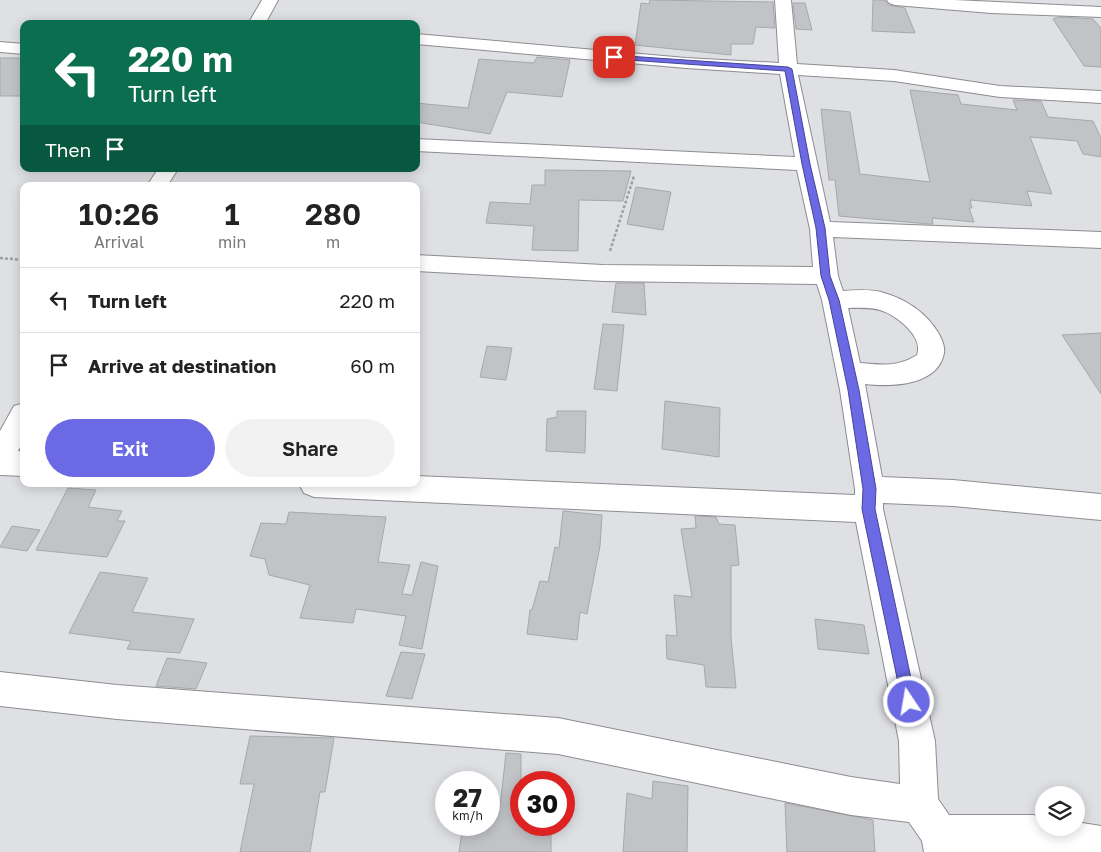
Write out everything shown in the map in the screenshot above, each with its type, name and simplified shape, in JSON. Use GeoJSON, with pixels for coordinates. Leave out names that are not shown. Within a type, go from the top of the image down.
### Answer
{"type":"FeatureCollection","features":[{"type":"Feature","properties":{"kind":"street"},"geometry":{"type":"LineString","coordinates":[[258,20],[270,0]]}},
{"type":"Feature","properties":{"kind":"street"},"geometry":{"type":"LineString","coordinates":[[783,0],[788,69],[806,164],[821,228],[830,288],[849,372],[869,499],[934,830]]}},
{"type":"Feature","properties":{"kind":"street"},"geometry":{"type":"LineString","coordinates":[[895,0],[991,8],[1101,12]]}},
{"type":"Feature","properties":{"kind":"street"},"geometry":{"type":"LineString","coordinates":[[420,39],[686,63],[910,76],[957,86],[990,90],[1101,97]]}},
{"type":"Feature","properties":{"kind":"street"},"geometry":{"type":"LineString","coordinates":[[0,47],[20,49]]}},
{"type":"Feature","properties":{"kind":"street"},"geometry":{"type":"LineString","coordinates":[[420,146],[806,164]]}},
{"type":"Feature","properties":{"kind":"street"},"geometry":{"type":"LineString","coordinates":[[821,228],[1101,240]]}},
{"type":"Feature","properties":{"kind":"street"},"geometry":{"type":"LineString","coordinates":[[420,262],[830,288],[880,300],[901,308],[922,327],[931,343],[932,351],[928,362],[915,370],[893,376],[849,372]]}},
{"type":"Feature","properties":{"kind":"street"},"geometry":{"type":"LineString","coordinates":[[0,456],[20,421]]}},
{"type":"Feature","properties":{"kind":"street"},"geometry":{"type":"LineString","coordinates":[[0,463],[20,464]]}},
{"type":"Feature","properties":{"kind":"street"},"geometry":{"type":"LineString","coordinates":[[420,487],[869,499],[953,492],[1101,507]]}},
{"type":"Feature","properties":{"kind":"street"},"geometry":{"type":"LineString","coordinates":[[0,689],[117,702],[558,736],[851,796],[934,830],[1033,834],[1101,845]]}},
{"type":"Feature","properties":{"kind":"path"},"geometry":{"type":"LineString","coordinates":[[603,273],[641,156]]}},
{"type":"Feature","properties":{"kind":"path"},"geometry":{"type":"LineString","coordinates":[[0,258],[20,260]]}},
{"type":"Feature","properties":{"kind":"building"},"geometry":{"type":"Polygon","coordinates":[[[650,0],[773,2],[775,28],[756,27],[753,44],[731,44],[731,55],[635,45],[641,3],[649,4],[650,0]]]}},
{"type":"Feature","properties":{"kind":"building"},"geometry":{"type":"Polygon","coordinates":[[[873,0],[885,0],[888,5],[905,8],[915,33],[872,31],[873,0]]]}},
{"type":"Feature","properties":{"kind":"building"},"geometry":{"type":"Polygon","coordinates":[[[793,3],[805,3],[812,30],[796,29],[793,3]]]}},
{"type":"Feature","properties":{"kind":"building"},"geometry":{"type":"Polygon","coordinates":[[[1059,17],[1093,19],[1101,28],[1101,67],[1084,66],[1053,19],[1059,17]]]}},
{"type":"Feature","properties":{"kind":"building"},"geometry":{"type":"Polygon","coordinates":[[[537,57],[570,60],[562,97],[507,92],[490,134],[420,123],[420,103],[468,108],[479,59],[534,63],[537,57]]]}},
{"type":"Feature","properties":{"kind":"building"},"geometry":{"type":"Polygon","coordinates":[[[0,58],[20,58],[20,96],[0,96],[0,58]]]}},
{"type":"Feature","properties":{"kind":"building"},"geometry":{"type":"Polygon","coordinates":[[[910,90],[958,95],[961,104],[1017,110],[1013,100],[1041,101],[1048,117],[1093,121],[1101,138],[1101,157],[1083,154],[1077,141],[1030,137],[1052,194],[1027,191],[1032,206],[970,200],[972,208],[969,208],[974,222],[932,218],[933,224],[929,224],[839,216],[835,180],[829,180],[821,109],[850,112],[860,174],[930,182],[910,90]]]}},
{"type":"Feature","properties":{"kind":"building"},"geometry":{"type":"Polygon","coordinates":[[[545,170],[631,171],[623,201],[579,200],[578,251],[532,250],[534,226],[486,223],[490,202],[530,204],[532,185],[545,185],[545,170]]]}},
{"type":"Feature","properties":{"kind":"building"},"geometry":{"type":"Polygon","coordinates":[[[636,187],[671,192],[663,230],[627,224],[636,187]]]}},
{"type":"Feature","properties":{"kind":"building"},"geometry":{"type":"Polygon","coordinates":[[[616,283],[644,283],[646,315],[612,312],[616,283]]]}},
{"type":"Feature","properties":{"kind":"building"},"geometry":{"type":"Polygon","coordinates":[[[603,324],[624,325],[617,391],[594,389],[603,324]]]}},
{"type":"Feature","properties":{"kind":"building"},"geometry":{"type":"Polygon","coordinates":[[[1101,333],[1101,394],[1062,335],[1101,333]]]}},
{"type":"Feature","properties":{"kind":"building"},"geometry":{"type":"Polygon","coordinates":[[[487,346],[512,348],[506,380],[480,377],[487,346]]]}},
{"type":"Feature","properties":{"kind":"building"},"geometry":{"type":"Polygon","coordinates":[[[665,401],[720,408],[719,457],[662,449],[665,401]]]}},
{"type":"Feature","properties":{"kind":"building"},"geometry":{"type":"Polygon","coordinates":[[[557,411],[586,411],[585,453],[546,451],[547,419],[557,417],[557,411]]]}},
{"type":"Feature","properties":{"kind":"building"},"geometry":{"type":"Polygon","coordinates":[[[68,488],[96,490],[88,507],[122,511],[117,521],[125,521],[107,557],[36,550],[68,488]]]}},
{"type":"Feature","properties":{"kind":"building"},"geometry":{"type":"Polygon","coordinates":[[[563,511],[602,515],[600,546],[587,614],[580,612],[577,640],[527,634],[530,610],[532,610],[540,581],[548,582],[555,547],[559,548],[563,511]]]}},
{"type":"Feature","properties":{"kind":"building"},"geometry":{"type":"Polygon","coordinates":[[[289,512],[386,517],[378,562],[410,565],[402,594],[412,595],[421,562],[438,566],[422,649],[399,645],[406,616],[356,609],[353,623],[300,618],[310,585],[269,575],[265,559],[250,556],[261,523],[286,524],[289,512]]]}},
{"type":"Feature","properties":{"kind":"building"},"geometry":{"type":"Polygon","coordinates":[[[695,516],[716,517],[719,524],[735,525],[739,565],[731,566],[731,637],[736,688],[706,687],[704,665],[667,659],[666,635],[677,636],[674,595],[692,597],[681,529],[696,528],[695,516]]]}},
{"type":"Feature","properties":{"kind":"building"},"geometry":{"type":"Polygon","coordinates":[[[12,526],[40,530],[27,551],[0,547],[12,526]]]}},
{"type":"Feature","properties":{"kind":"building"},"geometry":{"type":"Polygon","coordinates":[[[100,572],[148,578],[132,612],[194,619],[180,653],[127,649],[131,641],[69,633],[100,572]]]}},
{"type":"Feature","properties":{"kind":"building"},"geometry":{"type":"Polygon","coordinates":[[[815,619],[864,625],[869,654],[818,649],[815,619]]]}},
{"type":"Feature","properties":{"kind":"building"},"geometry":{"type":"Polygon","coordinates":[[[401,652],[425,654],[412,699],[386,696],[401,652]]]}},
{"type":"Feature","properties":{"kind":"building"},"geometry":{"type":"Polygon","coordinates":[[[167,658],[207,663],[196,689],[156,686],[167,658]]]}},
{"type":"Feature","properties":{"kind":"building"},"geometry":{"type":"Polygon","coordinates":[[[250,736],[334,738],[325,792],[320,792],[310,852],[240,852],[254,784],[240,784],[250,736]]]}},
{"type":"Feature","properties":{"kind":"building"},"geometry":{"type":"Polygon","coordinates":[[[506,753],[521,754],[521,771],[510,771],[510,836],[551,836],[551,852],[459,852],[461,836],[500,836],[500,807],[506,753]]]}},
{"type":"Feature","properties":{"kind":"building"},"geometry":{"type":"Polygon","coordinates":[[[653,781],[688,786],[687,852],[623,852],[627,793],[652,799],[653,781]]]}},
{"type":"Feature","properties":{"kind":"building"},"geometry":{"type":"Polygon","coordinates":[[[785,803],[873,820],[875,852],[787,852],[785,803]]]}},
{"type":"Feature","properties":{"kind":"route"},"geometry":{"type":"LineString","coordinates":[[614,57],[788,69],[806,164],[821,228],[826,276],[834,300],[853,390],[870,489],[868,509],[909,702]]}}]}
